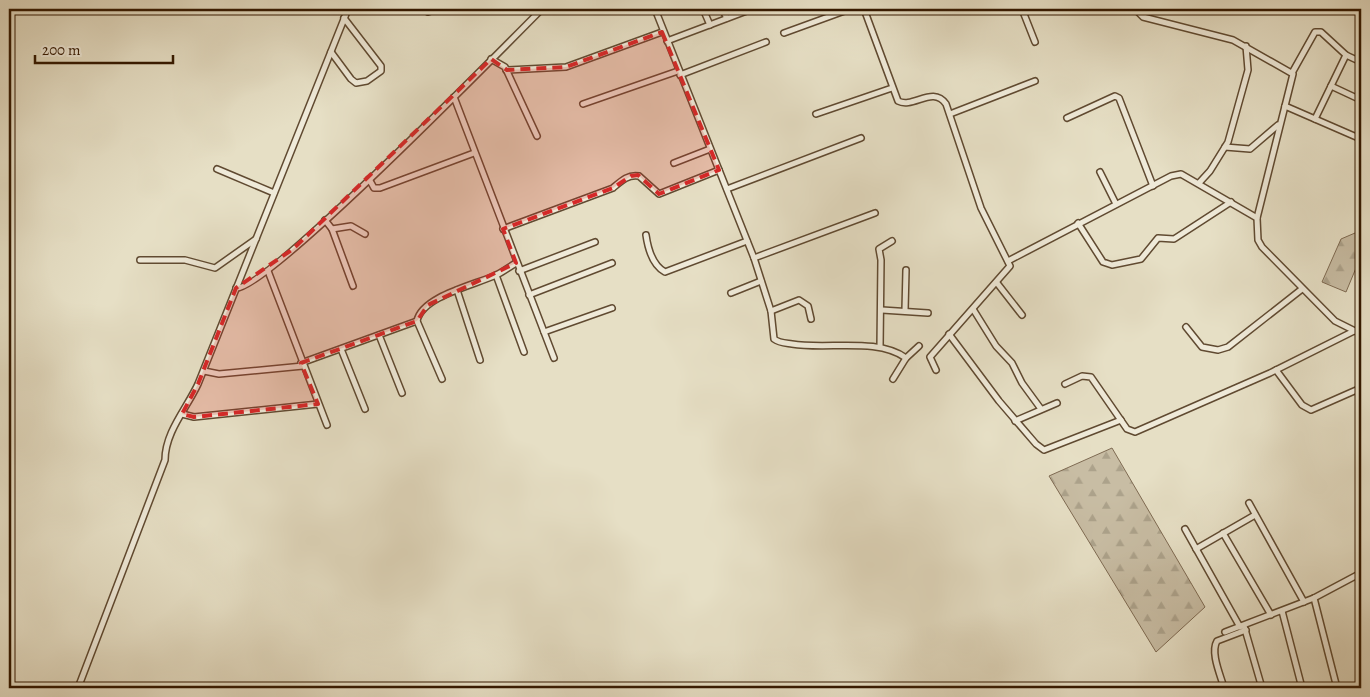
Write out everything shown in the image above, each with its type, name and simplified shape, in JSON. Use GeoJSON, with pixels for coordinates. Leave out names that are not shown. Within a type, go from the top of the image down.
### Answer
{"type":"FeatureCollection","features":[{"type":"Feature","properties":{"kind":"street"},"geometry":{"type":"LineString","coordinates":[[78,688],[165,460],[170,438],[204,371],[348,9]]}},
{"type":"Feature","properties":{"kind":"street"},"geometry":{"type":"LineString","coordinates":[[423,9],[428,12],[438,9]]}},
{"type":"Feature","properties":{"kind":"street"},"geometry":{"type":"LineString","coordinates":[[236,288],[244,287],[268,271],[325,220],[454,97],[542,9]]}},
{"type":"Feature","properties":{"kind":"street"},"geometry":{"type":"LineString","coordinates":[[655,9],[662,32],[720,170],[754,258],[771,311],[773,336],[777,342],[803,346],[880,347],[893,350],[906,358]]}},
{"type":"Feature","properties":{"kind":"street"},"geometry":{"type":"LineString","coordinates":[[703,9],[710,25]]}},
{"type":"Feature","properties":{"kind":"street"},"geometry":{"type":"LineString","coordinates":[[722,9],[727,18]]}},
{"type":"Feature","properties":{"kind":"street"},"geometry":{"type":"LineString","coordinates":[[667,41],[752,9]]}},
{"type":"Feature","properties":{"kind":"street"},"geometry":{"type":"LineString","coordinates":[[784,33],[850,9]]}},
{"type":"Feature","properties":{"kind":"street"},"geometry":{"type":"LineString","coordinates":[[864,9],[896,98],[902,103],[930,96],[941,98],[950,114],[981,208],[1008,261],[1009,268],[997,283],[949,334],[930,358],[936,370]]}},
{"type":"Feature","properties":{"kind":"street"},"geometry":{"type":"LineString","coordinates":[[1022,9],[1035,42]]}},
{"type":"Feature","properties":{"kind":"street"},"geometry":{"type":"LineString","coordinates":[[1135,9],[1143,16],[1216,34],[1246,46],[1292,73]]}},
{"type":"Feature","properties":{"kind":"street"},"geometry":{"type":"LineString","coordinates":[[331,52],[350,79],[356,83],[367,82],[381,71],[381,66],[344,18]]}},
{"type":"Feature","properties":{"kind":"street"},"geometry":{"type":"LineString","coordinates":[[506,70],[566,67],[662,32]]}},
{"type":"Feature","properties":{"kind":"street"},"geometry":{"type":"LineString","coordinates":[[1361,62],[1346,55],[1324,34],[1315,32],[1292,73],[1293,81],[1279,125],[1257,218],[1258,240],[1262,247],[1336,323],[1361,334]]}},
{"type":"Feature","properties":{"kind":"street"},"geometry":{"type":"LineString","coordinates":[[583,104],[766,42]]}},
{"type":"Feature","properties":{"kind":"street"},"geometry":{"type":"LineString","coordinates":[[1199,183],[1225,147],[1248,70],[1246,46]]}},
{"type":"Feature","properties":{"kind":"street"},"geometry":{"type":"LineString","coordinates":[[1316,119],[1346,55]]}},
{"type":"Feature","properties":{"kind":"street"},"geometry":{"type":"LineString","coordinates":[[491,60],[502,64],[506,70],[538,136]]}},
{"type":"Feature","properties":{"kind":"street"},"geometry":{"type":"LineString","coordinates":[[950,114],[1035,81]]}},
{"type":"Feature","properties":{"kind":"street"},"geometry":{"type":"LineString","coordinates":[[1331,86],[1361,100]]}},
{"type":"Feature","properties":{"kind":"street"},"geometry":{"type":"LineString","coordinates":[[816,114],[892,88]]}},
{"type":"Feature","properties":{"kind":"street"},"geometry":{"type":"LineString","coordinates":[[1067,118],[1115,96],[1119,98],[1153,186]]}},
{"type":"Feature","properties":{"kind":"street"},"geometry":{"type":"LineString","coordinates":[[454,97],[516,264],[554,358]]}},
{"type":"Feature","properties":{"kind":"street"},"geometry":{"type":"LineString","coordinates":[[1285,106],[1361,139]]}},
{"type":"Feature","properties":{"kind":"street"},"geometry":{"type":"LineString","coordinates":[[1225,147],[1250,149],[1279,125]]}},
{"type":"Feature","properties":{"kind":"street"},"geometry":{"type":"LineString","coordinates":[[727,189],[861,138]]}},
{"type":"Feature","properties":{"kind":"street"},"geometry":{"type":"LineString","coordinates":[[674,163],[710,150]]}},
{"type":"Feature","properties":{"kind":"street"},"geometry":{"type":"LineString","coordinates":[[369,179],[374,188],[380,188],[474,152]]}},
{"type":"Feature","properties":{"kind":"street"},"geometry":{"type":"LineString","coordinates":[[217,169],[274,193]]}},
{"type":"Feature","properties":{"kind":"street"},"geometry":{"type":"LineString","coordinates":[[503,229],[613,188],[621,180],[631,176],[639,176],[659,194],[720,170]]}},
{"type":"Feature","properties":{"kind":"street"},"geometry":{"type":"LineString","coordinates":[[1100,172],[1116,204]]}},
{"type":"Feature","properties":{"kind":"street"},"geometry":{"type":"LineString","coordinates":[[1008,261],[1078,223],[1178,173],[1199,183],[1257,218]]}},
{"type":"Feature","properties":{"kind":"street"},"geometry":{"type":"LineString","coordinates":[[1078,223],[1098,256],[1103,262],[1112,265],[1142,259],[1158,238],[1174,238],[1230,202]]}},
{"type":"Feature","properties":{"kind":"street"},"geometry":{"type":"LineString","coordinates":[[754,258],[875,213]]}},
{"type":"Feature","properties":{"kind":"street"},"geometry":{"type":"LineString","coordinates":[[325,220],[332,229],[354,286]]}},
{"type":"Feature","properties":{"kind":"street"},"geometry":{"type":"LineString","coordinates":[[332,229],[351,226],[366,234]]}},
{"type":"Feature","properties":{"kind":"street"},"geometry":{"type":"LineString","coordinates":[[646,235],[650,253],[657,266],[665,272],[747,241]]}},
{"type":"Feature","properties":{"kind":"street"},"geometry":{"type":"LineString","coordinates":[[140,260],[185,260],[215,268],[256,239]]}},
{"type":"Feature","properties":{"kind":"street"},"geometry":{"type":"LineString","coordinates":[[880,347],[882,310],[879,249],[892,241]]}},
{"type":"Feature","properties":{"kind":"street"},"geometry":{"type":"LineString","coordinates":[[519,271],[595,242]]}},
{"type":"Feature","properties":{"kind":"street"},"geometry":{"type":"LineString","coordinates":[[442,379],[417,321],[420,312],[428,305],[457,290],[496,275],[516,264]]}},
{"type":"Feature","properties":{"kind":"street"},"geometry":{"type":"LineString","coordinates":[[529,295],[612,264]]}},
{"type":"Feature","properties":{"kind":"street"},"geometry":{"type":"LineString","coordinates":[[905,310],[906,270]]}},
{"type":"Feature","properties":{"kind":"street"},"geometry":{"type":"LineString","coordinates":[[268,271],[302,365],[327,425]]}},
{"type":"Feature","properties":{"kind":"street"},"geometry":{"type":"LineString","coordinates":[[496,275],[524,352]]}},
{"type":"Feature","properties":{"kind":"street"},"geometry":{"type":"LineString","coordinates":[[731,294],[761,280]]}},
{"type":"Feature","properties":{"kind":"street"},"geometry":{"type":"LineString","coordinates":[[997,283],[1022,315]]}},
{"type":"Feature","properties":{"kind":"street"},"geometry":{"type":"LineString","coordinates":[[1186,327],[1202,347],[1218,350],[1228,347],[1302,289]]}},
{"type":"Feature","properties":{"kind":"street"},"geometry":{"type":"LineString","coordinates":[[457,290],[480,360]]}},
{"type":"Feature","properties":{"kind":"street"},"geometry":{"type":"LineString","coordinates":[[771,311],[798,300],[808,306],[811,319]]}},
{"type":"Feature","properties":{"kind":"street"},"geometry":{"type":"LineString","coordinates":[[544,332],[612,308]]}},
{"type":"Feature","properties":{"kind":"street"},"geometry":{"type":"LineString","coordinates":[[882,310],[928,313]]}},
{"type":"Feature","properties":{"kind":"street"},"geometry":{"type":"LineString","coordinates":[[972,310],[1000,351],[1012,363],[1022,383],[1041,409]]}},
{"type":"Feature","properties":{"kind":"street"},"geometry":{"type":"LineString","coordinates":[[204,371],[218,374],[302,365],[417,321]]}},
{"type":"Feature","properties":{"kind":"street"},"geometry":{"type":"LineString","coordinates":[[1065,384],[1082,376],[1091,377],[1128,430],[1135,432],[1276,370],[1354,331]]}},
{"type":"Feature","properties":{"kind":"street"},"geometry":{"type":"LineString","coordinates":[[949,334],[1015,421],[1041,449],[1046,451],[1121,420]]}},
{"type":"Feature","properties":{"kind":"street"},"geometry":{"type":"LineString","coordinates":[[379,335],[402,393]]}},
{"type":"Feature","properties":{"kind":"street"},"geometry":{"type":"LineString","coordinates":[[893,379],[906,358],[919,346]]}},
{"type":"Feature","properties":{"kind":"street"},"geometry":{"type":"LineString","coordinates":[[341,349],[365,409]]}},
{"type":"Feature","properties":{"kind":"street"},"geometry":{"type":"LineString","coordinates":[[1276,370],[1302,405],[1311,410],[1361,388]]}},
{"type":"Feature","properties":{"kind":"street"},"geometry":{"type":"LineString","coordinates":[[1015,421],[1057,403]]}},
{"type":"Feature","properties":{"kind":"street"},"geometry":{"type":"LineString","coordinates":[[182,414],[194,417],[318,404]]}},
{"type":"Feature","properties":{"kind":"street"},"geometry":{"type":"LineString","coordinates":[[1248,503],[1304,602]]}},
{"type":"Feature","properties":{"kind":"street"},"geometry":{"type":"LineString","coordinates":[[1196,549],[1255,515]]}},
{"type":"Feature","properties":{"kind":"street"},"geometry":{"type":"LineString","coordinates":[[1185,529],[1243,628],[1262,688]]}},
{"type":"Feature","properties":{"kind":"street"},"geometry":{"type":"LineString","coordinates":[[1224,533],[1271,616]]}},
{"type":"Feature","properties":{"kind":"street"},"geometry":{"type":"LineString","coordinates":[[1224,688],[1214,651],[1217,642],[1243,628],[1314,598],[1361,573]]}},
{"type":"Feature","properties":{"kind":"street"},"geometry":{"type":"LineString","coordinates":[[1314,598],[1337,688]]}},
{"type":"Feature","properties":{"kind":"street"},"geometry":{"type":"LineString","coordinates":[[1282,611],[1302,688]]}},
{"type":"Feature","properties":{"kind":"street"},"geometry":{"type":"LineString","coordinates":[[1225,632],[1243,628]]}},
{"type":"Feature","properties":{"kind":"highlighted area"},"geometry":{"type":"Polygon","coordinates":[[[662,32],[719,170],[659,194],[638,175],[631,176],[613,188],[503,229],[516,263],[428,305],[417,321],[301,363],[318,404],[194,417],[182,414],[198,384],[236,288],[293,249],[491,59],[507,70],[566,67],[662,32]]]}},
{"type":"Feature","properties":{"kind":"green space"},"geometry":{"type":"Polygon","coordinates":[[[1355,233],[1361,236],[1361,256],[1346,292],[1322,282],[1341,239],[1355,233]]]}},
{"type":"Feature","properties":{"kind":"green space"},"geometry":{"type":"Polygon","coordinates":[[[1112,448],[1205,607],[1156,652],[1049,476],[1112,448]]]}}]}
